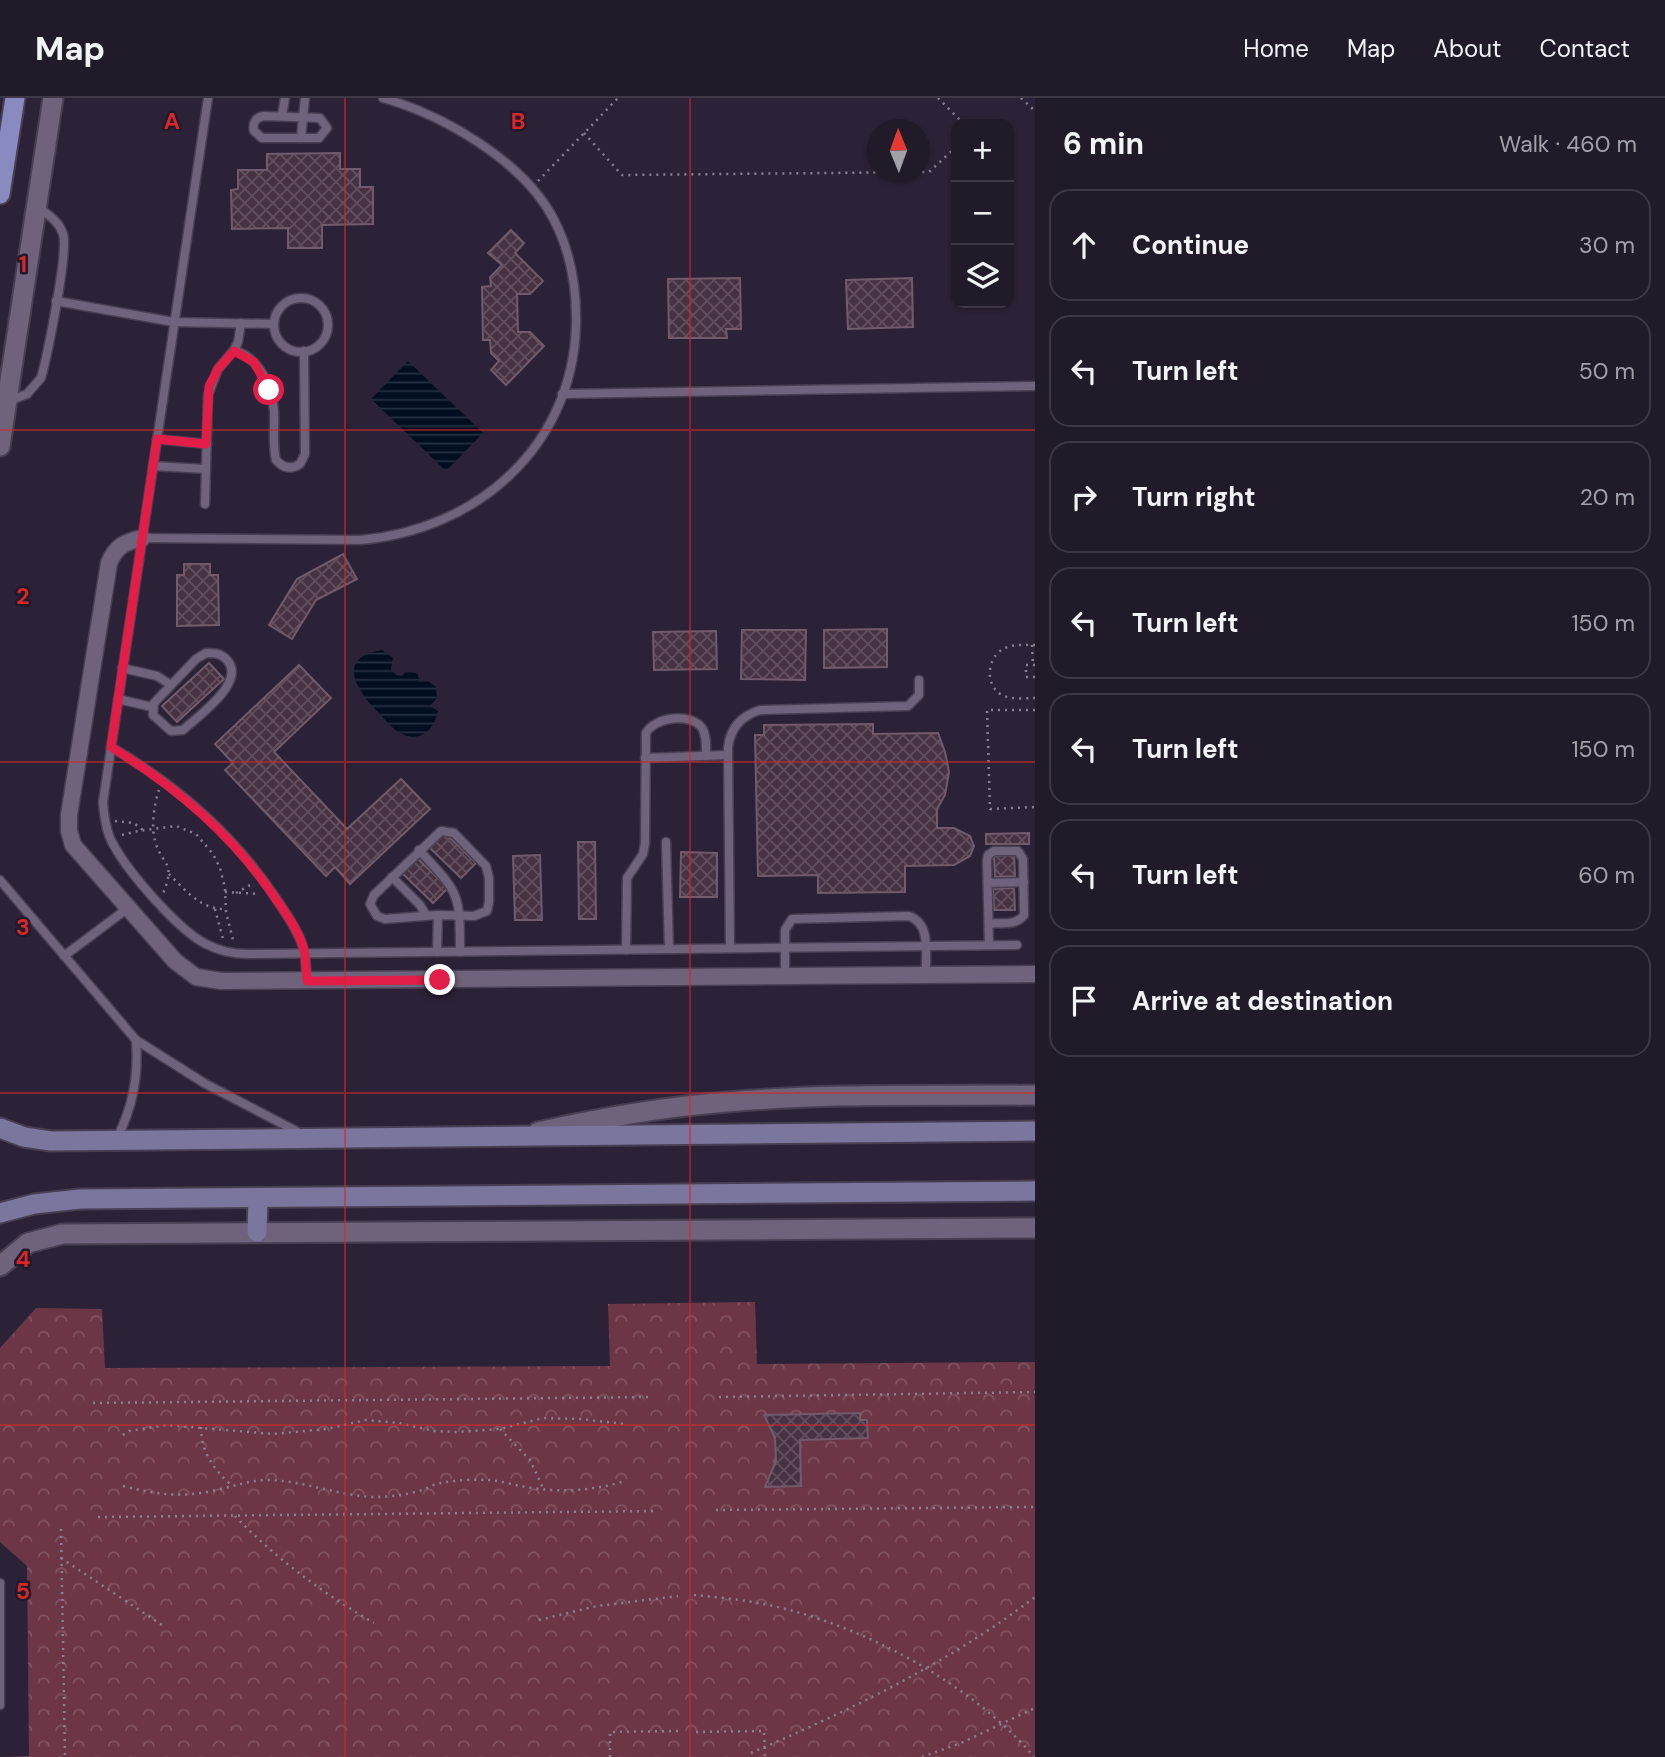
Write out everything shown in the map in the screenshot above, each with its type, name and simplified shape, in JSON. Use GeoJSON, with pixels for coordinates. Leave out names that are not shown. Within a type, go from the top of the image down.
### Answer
{"type":"FeatureCollection","features":[{"type":"Feature","properties":{"kind":"main road"},"geometry":{"type":"LineString","coordinates":[[0,194],[15,98]]}},
{"type":"Feature","properties":{"kind":"main road"},"geometry":{"type":"LineString","coordinates":[[0,1128],[37,1139],[116,1140],[1035,1131]]}},
{"type":"Feature","properties":{"kind":"main road"},"geometry":{"type":"LineString","coordinates":[[0,1213],[57,1200],[1035,1191]]}},
{"type":"Feature","properties":{"kind":"main road"},"geometry":{"type":"LineString","coordinates":[[257,1232],[258,1198]]}},
{"type":"Feature","properties":{"kind":"street"},"geometry":{"type":"LineString","coordinates":[[0,446],[53,98]]}},
{"type":"Feature","properties":{"kind":"street"},"geometry":{"type":"LineString","coordinates":[[142,538],[125,542],[118,547],[109,562],[69,815],[69,831],[73,845],[175,961],[196,977],[221,981],[307,981],[1035,974]]}},
{"type":"Feature","properties":{"kind":"street"},"geometry":{"type":"LineString","coordinates":[[515,1137],[620,1115],[726,1102],[780,1098],[1035,1095]]}},
{"type":"Feature","properties":{"kind":"street"},"geometry":{"type":"LineString","coordinates":[[0,1266],[28,1243],[62,1234],[1035,1228]]}},
{"type":"Feature","properties":{"kind":"lane"},"geometry":{"type":"LineString","coordinates":[[208,98],[104,793],[105,821],[112,844],[159,902],[195,938],[225,952],[236,954],[1017,945]]}},
{"type":"Feature","properties":{"kind":"lane"},"geometry":{"type":"LineString","coordinates":[[282,116],[285,98]]}},
{"type":"Feature","properties":{"kind":"lane"},"geometry":{"type":"LineString","coordinates":[[301,138],[305,98]]}},
{"type":"Feature","properties":{"kind":"lane"},"geometry":{"type":"LineString","coordinates":[[142,538],[360,540],[400,535],[420,530],[466,509],[507,478],[540,439],[562,394],[571,364],[575,334],[575,294],[561,235],[552,216],[531,189],[498,157],[461,131],[420,110],[383,98]]}},
{"type":"Feature","properties":{"kind":"lane"},"geometry":{"type":"LineString","coordinates":[[264,116],[302,117],[320,118],[327,128],[320,138],[262,138],[254,131],[258,118],[264,116]]}},
{"type":"Feature","properties":{"kind":"lane"},"geometry":{"type":"LineString","coordinates":[[7,402],[27,394],[41,378],[64,255],[63,232],[54,219],[37,206]]}},
{"type":"Feature","properties":{"kind":"lane"},"geometry":{"type":"LineString","coordinates":[[305,298],[319,305],[327,318],[326,333],[318,345],[304,351],[296,351],[282,345],[277,339],[274,324],[278,310],[290,300],[305,298]]}},
{"type":"Feature","properties":{"kind":"lane"},"geometry":{"type":"LineString","coordinates":[[55,301],[174,322],[274,324]]}},
{"type":"Feature","properties":{"kind":"lane"},"geometry":{"type":"LineString","coordinates":[[205,504],[209,386],[218,369],[234,351],[241,323]]}},
{"type":"Feature","properties":{"kind":"lane"},"geometry":{"type":"LineString","coordinates":[[234,351],[254,362],[265,379],[274,408],[276,460],[290,468],[300,464],[304,454],[304,351]]}},
{"type":"Feature","properties":{"kind":"lane"},"geometry":{"type":"LineString","coordinates":[[562,394],[1035,386]]}},
{"type":"Feature","properties":{"kind":"lane"},"geometry":{"type":"LineString","coordinates":[[157,439],[206,444]]}},
{"type":"Feature","properties":{"kind":"lane"},"geometry":{"type":"LineString","coordinates":[[153,466],[206,469]]}},
{"type":"Feature","properties":{"kind":"lane"},"geometry":{"type":"LineString","coordinates":[[206,653],[223,657],[231,666],[232,677],[227,688],[180,732],[170,731],[156,719],[152,707],[196,659],[206,653]]}},
{"type":"Feature","properties":{"kind":"lane"},"geometry":{"type":"LineString","coordinates":[[122,668],[157,676],[171,685]]}},
{"type":"Feature","properties":{"kind":"lane"},"geometry":{"type":"LineString","coordinates":[[730,948],[728,755],[729,740],[735,726],[753,712],[768,709],[902,708],[916,700],[920,690],[919,680]]}},
{"type":"Feature","properties":{"kind":"lane"},"geometry":{"type":"LineString","coordinates":[[118,699],[152,707]]}},
{"type":"Feature","properties":{"kind":"lane"},"geometry":{"type":"LineString","coordinates":[[626,950],[627,878],[643,854],[645,843],[646,733],[653,724],[664,720],[685,720],[697,724],[705,734],[706,756]]}},
{"type":"Feature","properties":{"kind":"lane"},"geometry":{"type":"LineString","coordinates":[[111,747],[164,781],[217,827],[263,880],[296,930],[305,954],[307,981]]}},
{"type":"Feature","properties":{"kind":"lane"},"geometry":{"type":"LineString","coordinates":[[645,758],[728,755]]}},
{"type":"Feature","properties":{"kind":"lane"},"geometry":{"type":"LineString","coordinates":[[450,831],[478,856],[489,878],[487,911],[479,916],[426,915],[385,919],[373,913],[370,904],[373,895],[419,850],[436,833],[450,831]]}},
{"type":"Feature","properties":{"kind":"lane"},"geometry":{"type":"LineString","coordinates":[[666,842],[669,949]]}},
{"type":"Feature","properties":{"kind":"lane"},"geometry":{"type":"LineString","coordinates":[[419,850],[454,890],[459,902],[460,952]]}},
{"type":"Feature","properties":{"kind":"lane"},"geometry":{"type":"LineString","coordinates":[[989,923],[1014,923],[1023,918],[1024,883],[1021,854],[1016,850],[997,850],[989,853],[987,858],[989,945]]}},
{"type":"Feature","properties":{"kind":"lane"},"geometry":{"type":"LineString","coordinates":[[392,877],[417,901],[426,915]]}},
{"type":"Feature","properties":{"kind":"lane"},"geometry":{"type":"LineString","coordinates":[[0,880],[136,1040],[216,1090],[310,1139]]}},
{"type":"Feature","properties":{"kind":"lane"},"geometry":{"type":"LineString","coordinates":[[988,883],[1024,883]]}},
{"type":"Feature","properties":{"kind":"lane"},"geometry":{"type":"LineString","coordinates":[[64,956],[128,908]]}},
{"type":"Feature","properties":{"kind":"lane"},"geometry":{"type":"LineString","coordinates":[[437,952],[438,915]]}},
{"type":"Feature","properties":{"kind":"lane"},"geometry":{"type":"LineString","coordinates":[[785,976],[786,925],[796,917],[909,916],[917,919],[923,927],[926,975]]}},
{"type":"Feature","properties":{"kind":"lane"},"geometry":{"type":"LineString","coordinates":[[116,1140],[133,1099],[137,1070],[136,1040]]}},
{"type":"Feature","properties":{"kind":"lane"},"geometry":{"type":"LineString","coordinates":[[0,1583],[0,1706]]}},
{"type":"Feature","properties":{"kind":"path"},"geometry":{"type":"LineString","coordinates":[[531,189],[618,98]]}},
{"type":"Feature","properties":{"kind":"path"},"geometry":{"type":"LineString","coordinates":[[938,98],[959,119]]}},
{"type":"Feature","properties":{"kind":"path"},"geometry":{"type":"LineString","coordinates":[[1021,98],[1035,111]]}},
{"type":"Feature","properties":{"kind":"path"},"geometry":{"type":"LineString","coordinates":[[584,133],[622,175],[929,172],[951,152]]}},
{"type":"Feature","properties":{"kind":"path"},"geometry":{"type":"LineString","coordinates":[[1035,677],[1026,677],[1026,665],[1034,666],[1033,645],[1009,646],[993,658],[990,672],[992,684],[1001,695],[1010,698],[1035,698]]}},
{"type":"Feature","properties":{"kind":"path"},"geometry":{"type":"LineString","coordinates":[[1035,710],[987,710],[990,808],[1035,807]]}},
{"type":"Feature","properties":{"kind":"path"},"geometry":{"type":"LineString","coordinates":[[159,902],[169,874],[166,859],[156,842],[154,829],[155,803],[164,781]]}},
{"type":"Feature","properties":{"kind":"path"},"geometry":{"type":"LineString","coordinates":[[105,821],[130,822],[143,830]]}},
{"type":"Feature","properties":{"kind":"path"},"geometry":{"type":"LineString","coordinates":[[112,844],[123,834],[176,826],[196,834],[217,861],[236,954]]}},
{"type":"Feature","properties":{"kind":"path"},"geometry":{"type":"LineString","coordinates":[[169,874],[187,893],[208,907],[226,909]]}},
{"type":"Feature","properties":{"kind":"path"},"geometry":{"type":"LineString","coordinates":[[236,892],[263,880]]}},
{"type":"Feature","properties":{"kind":"path"},"geometry":{"type":"LineString","coordinates":[[225,892],[274,895]]}},
{"type":"Feature","properties":{"kind":"path"},"geometry":{"type":"LineString","coordinates":[[215,909],[225,952]]}},
{"type":"Feature","properties":{"kind":"path"},"geometry":{"type":"LineString","coordinates":[[719,1397],[1035,1392]]}},
{"type":"Feature","properties":{"kind":"path"},"geometry":{"type":"LineString","coordinates":[[93,1403],[650,1397]]}},
{"type":"Feature","properties":{"kind":"path"},"geometry":{"type":"LineString","coordinates":[[123,1435],[129,1431],[158,1426],[273,1434],[326,1429],[366,1420],[456,1432],[500,1429],[543,1418],[626,1424]]}},
{"type":"Feature","properties":{"kind":"path"},"geometry":{"type":"LineString","coordinates":[[201,1427],[201,1441],[207,1457],[217,1472],[232,1485]]}},
{"type":"Feature","properties":{"kind":"path"},"geometry":{"type":"LineString","coordinates":[[500,1429],[530,1460],[543,1489]]}},
{"type":"Feature","properties":{"kind":"path"},"geometry":{"type":"LineString","coordinates":[[123,1486],[155,1494],[178,1496],[269,1480],[300,1483],[371,1497],[395,1496],[439,1483],[465,1480],[490,1480],[557,1491],[598,1489],[625,1481]]}},
{"type":"Feature","properties":{"kind":"path"},"geometry":{"type":"LineString","coordinates":[[716,1510],[1035,1507]]}},
{"type":"Feature","properties":{"kind":"path"},"geometry":{"type":"LineString","coordinates":[[98,1517],[655,1511]]}},
{"type":"Feature","properties":{"kind":"path"},"geometry":{"type":"LineString","coordinates":[[235,1516],[257,1538],[302,1574],[348,1608],[374,1623]]}},
{"type":"Feature","properties":{"kind":"path"},"geometry":{"type":"LineString","coordinates":[[61,1528],[65,1757]]}},
{"type":"Feature","properties":{"kind":"path"},"geometry":{"type":"LineString","coordinates":[[61,1558],[165,1627]]}},
{"type":"Feature","properties":{"kind":"path"},"geometry":{"type":"LineString","coordinates":[[694,1595],[759,1603],[808,1616],[867,1637],[925,1668],[984,1708],[1034,1757]]}},
{"type":"Feature","properties":{"kind":"path"},"geometry":{"type":"LineString","coordinates":[[539,1620],[597,1606],[678,1596]]}},
{"type":"Feature","properties":{"kind":"path"},"geometry":{"type":"LineString","coordinates":[[751,1753],[856,1706],[925,1668],[1035,1597]]}},
{"type":"Feature","properties":{"kind":"path"},"geometry":{"type":"LineString","coordinates":[[922,1757],[961,1743],[1035,1708]]}},
{"type":"Feature","properties":{"kind":"path"},"geometry":{"type":"LineString","coordinates":[[610,1757],[610,1732],[679,1731]]}},
{"type":"Feature","properties":{"kind":"path"},"geometry":{"type":"LineString","coordinates":[[696,1732],[764,1731],[765,1757]]}},
{"type":"Feature","properties":{"kind":"green space"},"geometry":{"type":"Polygon","coordinates":[[[755,1302],[757,1364],[1035,1362],[1035,1757],[0,1757],[29,1756],[27,1566],[0,1542],[0,1348],[36,1308],[102,1309],[105,1368],[610,1366],[608,1304],[755,1302]]]}},
{"type":"Feature","properties":{"kind":"water"},"geometry":{"type":"Polygon","coordinates":[[[408,361],[483,433],[446,471],[371,399],[408,361]]]}},
{"type":"Feature","properties":{"kind":"water"},"geometry":{"type":"Polygon","coordinates":[[[382,650],[393,658],[391,669],[396,675],[402,676],[406,671],[418,674],[419,682],[428,681],[436,687],[437,698],[430,706],[438,711],[431,727],[422,735],[404,735],[388,724],[367,700],[356,682],[355,666],[359,659],[382,650]]]}},
{"type":"Feature","properties":{"kind":"building"},"geometry":{"type":"Polygon","coordinates":[[[340,153],[340,169],[360,169],[360,187],[373,187],[373,224],[322,225],[322,248],[288,248],[288,228],[232,229],[231,190],[238,189],[238,170],[267,170],[267,154],[340,153]]]}},
{"type":"Feature","properties":{"kind":"building"},"geometry":{"type":"Polygon","coordinates":[[[511,230],[524,243],[515,253],[543,281],[530,294],[517,294],[518,332],[530,332],[544,346],[506,385],[491,370],[499,361],[491,353],[490,340],[483,340],[482,287],[491,286],[490,277],[502,265],[488,253],[511,230]]]}},
{"type":"Feature","properties":{"kind":"building"},"geometry":{"type":"Polygon","coordinates":[[[740,278],[741,329],[726,329],[727,338],[669,338],[668,279],[740,278]]]}},
{"type":"Feature","properties":{"kind":"building"},"geometry":{"type":"Polygon","coordinates":[[[912,278],[913,327],[848,329],[846,280],[912,278]]]}},
{"type":"Feature","properties":{"kind":"building"},"geometry":{"type":"Polygon","coordinates":[[[343,554],[357,579],[316,600],[292,639],[269,625],[297,579],[343,554]]]}},
{"type":"Feature","properties":{"kind":"building"},"geometry":{"type":"Polygon","coordinates":[[[184,564],[210,564],[210,575],[218,575],[219,625],[177,626],[177,575],[184,575],[184,564]]]}},
{"type":"Feature","properties":{"kind":"building"},"geometry":{"type":"Polygon","coordinates":[[[887,629],[887,667],[824,668],[824,630],[887,629]]]}},
{"type":"Feature","properties":{"kind":"building"},"geometry":{"type":"Polygon","coordinates":[[[742,630],[806,630],[805,680],[741,679],[742,630]]]}},
{"type":"Feature","properties":{"kind":"building"},"geometry":{"type":"Polygon","coordinates":[[[716,631],[717,669],[654,670],[653,632],[716,631]]]}},
{"type":"Feature","properties":{"kind":"building"},"geometry":{"type":"Polygon","coordinates":[[[209,663],[224,679],[177,722],[162,706],[209,663]]]}},
{"type":"Feature","properties":{"kind":"building"},"geometry":{"type":"Polygon","coordinates":[[[299,665],[331,698],[274,752],[347,829],[401,779],[430,809],[350,884],[335,867],[326,876],[225,770],[233,763],[215,744],[299,665]]]}},
{"type":"Feature","properties":{"kind":"building"},"geometry":{"type":"Polygon","coordinates":[[[873,724],[873,734],[938,733],[949,772],[945,795],[937,809],[937,828],[954,828],[970,836],[974,846],[970,856],[954,865],[905,866],[905,892],[818,893],[818,875],[758,876],[755,735],[764,735],[764,725],[873,724]]]}},
{"type":"Feature","properties":{"kind":"building"},"geometry":{"type":"Polygon","coordinates":[[[445,833],[476,863],[461,878],[430,848],[445,833]]]}},
{"type":"Feature","properties":{"kind":"building"},"geometry":{"type":"Polygon","coordinates":[[[1029,833],[1029,844],[986,844],[986,834],[1029,833]]]}},
{"type":"Feature","properties":{"kind":"building"},"geometry":{"type":"Polygon","coordinates":[[[578,842],[595,842],[596,919],[579,919],[578,842]]]}},
{"type":"Feature","properties":{"kind":"building"},"geometry":{"type":"Polygon","coordinates":[[[681,852],[717,853],[717,897],[680,897],[681,852]]]}},
{"type":"Feature","properties":{"kind":"building"},"geometry":{"type":"Polygon","coordinates":[[[540,855],[542,920],[515,920],[513,856],[540,855]]]}},
{"type":"Feature","properties":{"kind":"building"},"geometry":{"type":"Polygon","coordinates":[[[1014,855],[1015,876],[995,877],[994,856],[1014,855]]]}},
{"type":"Feature","properties":{"kind":"building"},"geometry":{"type":"Polygon","coordinates":[[[417,858],[448,888],[433,903],[402,873],[417,858]]]}},
{"type":"Feature","properties":{"kind":"building"},"geometry":{"type":"Polygon","coordinates":[[[1014,888],[1015,910],[994,910],[993,889],[1014,888]]]}},
{"type":"Feature","properties":{"kind":"building"},"geometry":{"type":"Polygon","coordinates":[[[860,1413],[860,1420],[867,1420],[868,1438],[800,1440],[801,1486],[765,1487],[776,1461],[775,1438],[764,1415],[860,1413]]]}},
{"type":"Feature","properties":{"kind":"route"},"geometry":{"type":"LineString","coordinates":[[269,390],[254,362],[242,353],[234,351],[218,369],[209,386],[206,444],[157,439],[111,747],[183,796],[234,844],[274,895],[296,930],[305,954],[307,981],[440,980]]}}]}
